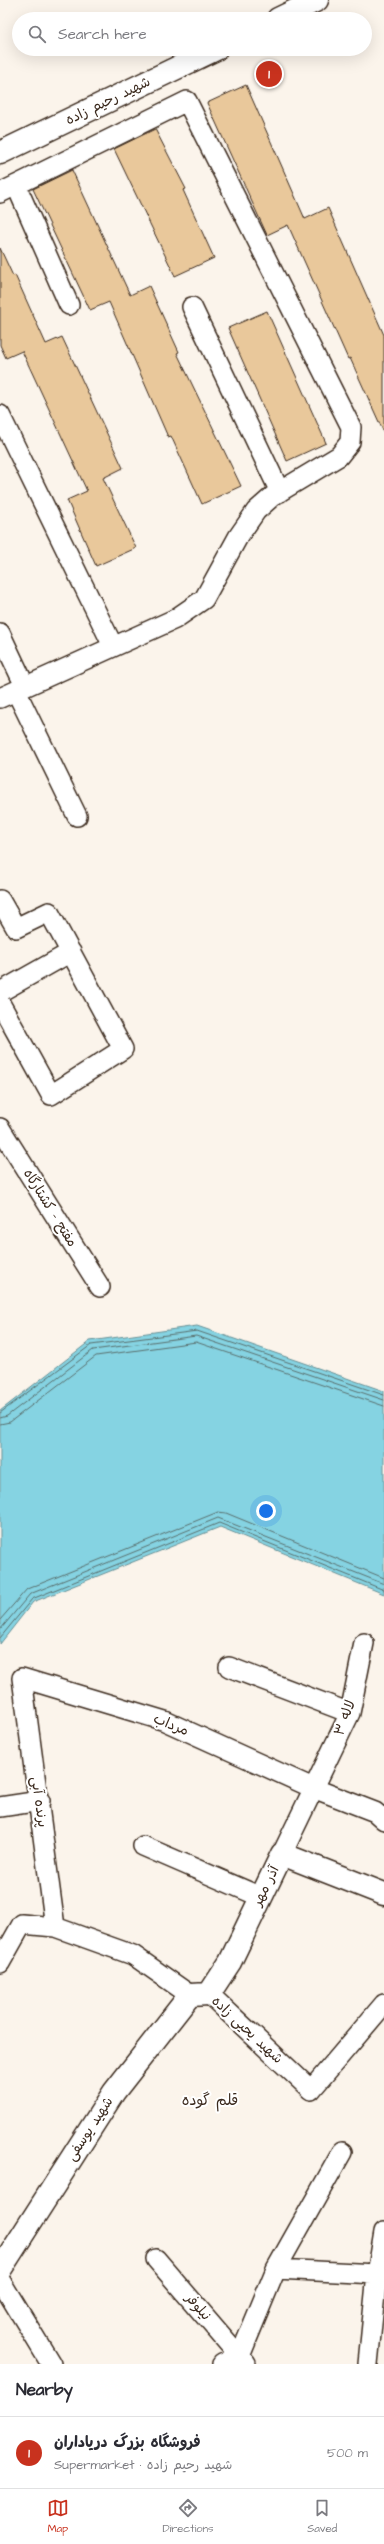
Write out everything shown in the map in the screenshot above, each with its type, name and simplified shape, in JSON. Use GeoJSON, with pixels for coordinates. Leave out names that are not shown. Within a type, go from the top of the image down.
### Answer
{"type":"FeatureCollection","features":[{"type":"Feature","properties":{"kind":"street"},"geometry":{"type":"LineString","coordinates":[[292,12],[317,0]]}},
{"type":"Feature","properties":{"kind":"street","name":"شهید رحیم زاده"},"geometry":{"type":"LineString","coordinates":[[0,153],[201,56]]}},
{"type":"Feature","properties":{"kind":"street"},"geometry":{"type":"LineString","coordinates":[[14,692],[175,619],[204,599],[238,537],[256,511],[280,492],[339,456],[350,442],[351,427],[187,100],[8,189],[68,305]]}},
{"type":"Feature","properties":{"kind":"street"},"geometry":{"type":"LineString","coordinates":[[192,307],[280,492]]}},
{"type":"Feature","properties":{"kind":"street"},"geometry":{"type":"LineString","coordinates":[[0,415],[113,646]]}},
{"type":"Feature","properties":{"kind":"street"},"geometry":{"type":"LineString","coordinates":[[0,633],[14,692],[77,816]]}},
{"type":"Feature","properties":{"kind":"street"},"geometry":{"type":"LineString","coordinates":[[0,900],[16,928],[49,912],[123,1049],[51,1095],[0,1003]]}},
{"type":"Feature","properties":{"kind":"street"},"geometry":{"type":"LineString","coordinates":[[0,992],[71,952]]}},
{"type":"Feature","properties":{"kind":"street","name":"مفتح - کشتارگاه"},"geometry":{"type":"LineString","coordinates":[[0,1128],[100,1288]]}},
{"type":"Feature","properties":{"kind":"street","name":"لاله ۳"},"geometry":{"type":"LineString","coordinates":[[282,1854],[350,1713],[364,1643]]}},
{"type":"Feature","properties":{"kind":"street"},"geometry":{"type":"LineString","coordinates":[[229,1667],[350,1713]]}},
{"type":"Feature","properties":{"kind":"street","name":"مرداب"},"geometry":{"type":"LineString","coordinates":[[22,1678],[165,1721],[313,1788],[375,1812],[384,1820]]}},
{"type":"Feature","properties":{"kind":"street","name":"پرنده آبی"},"geometry":{"type":"LineString","coordinates":[[22,1678],[40,1801],[55,1927]]}},
{"type":"Feature","properties":{"kind":"street"},"geometry":{"type":"LineString","coordinates":[[0,1807],[40,1801]]}},
{"type":"Feature","properties":{"kind":"street"},"geometry":{"type":"LineString","coordinates":[[144,1846],[261,1897]]}},
{"type":"Feature","properties":{"kind":"street","name":"آذر مهر"},"geometry":{"type":"LineString","coordinates":[[200,1994],[230,1962],[282,1854],[384,1894]]}},
{"type":"Feature","properties":{"kind":"street","name":"شهید یحیی زاده"},"geometry":{"type":"LineString","coordinates":[[0,1963],[22,1924],[55,1927],[132,1955],[200,1994],[311,2090],[384,2004]]}},
{"type":"Feature","properties":{"kind":"street","name":"شهید یوسفی"},"geometry":{"type":"LineString","coordinates":[[0,2270],[114,2092],[200,1994]]}},
{"type":"Feature","properties":{"kind":"street"},"geometry":{"type":"LineString","coordinates":[[222,2364],[243,2360],[276,2269],[342,2152]]}},
{"type":"Feature","properties":{"kind":"street"},"geometry":{"type":"LineString","coordinates":[[368,2364],[377,2274],[384,2232]]}},
{"type":"Feature","properties":{"kind":"street","name":"نیلوفر"},"geometry":{"type":"LineString","coordinates":[[156,2259],[243,2360]]}},
{"type":"Feature","properties":{"kind":"street"},"geometry":{"type":"LineString","coordinates":[[276,2269],[377,2274]]}},
{"type":"Feature","properties":{"kind":"street"},"geometry":{"type":"LineString","coordinates":[[0,2280],[51,2364]]}},
{"type":"Feature","properties":{"kind":"water"},"geometry":{"type":"Polygon","coordinates":[[[197,1326],[384,1391],[384,1594],[220,1527],[33,1602],[0,1644],[0,1411],[90,1341],[197,1326]]]}},
{"type":"Feature","properties":{"kind":"building"},"geometry":{"type":"Polygon","coordinates":[[[246,85],[305,219],[328,208],[384,335],[384,433],[350,358],[348,359],[288,225],[267,235],[207,103],[246,85]]]}},
{"type":"Feature","properties":{"kind":"building"},"geometry":{"type":"Polygon","coordinates":[[[155,129],[186,189],[183,190],[214,258],[175,276],[114,149],[155,129]]]}},
{"type":"Feature","properties":{"kind":"building"},"geometry":{"type":"Polygon","coordinates":[[[72,170],[130,295],[149,286],[179,352],[177,353],[241,486],[202,504],[171,436],[168,437],[109,302],[90,310],[33,189],[72,170]]]}},
{"type":"Feature","properties":{"kind":"building"},"geometry":{"type":"Polygon","coordinates":[[[0,248],[13,276],[15,275],[46,344],[62,337],[123,468],[103,478],[136,548],[96,566],[67,500],[87,491],[22,351],[6,358],[0,345],[0,248]]]}},
{"type":"Feature","properties":{"kind":"building"},"geometry":{"type":"Polygon","coordinates":[[[267,311],[326,443],[287,461],[228,328],[267,311]]]}},
{"type":"Feature","properties":{"kind":"place","name":"فروشگاه بزرگ دریاداران"},"geometry":{"type":"Point","coordinates":[269,74]}},
{"type":"Feature","properties":{"kind":"district","name":"قلم گوده"},"geometry":{"type":"Point","coordinates":[210,2100]}}]}
